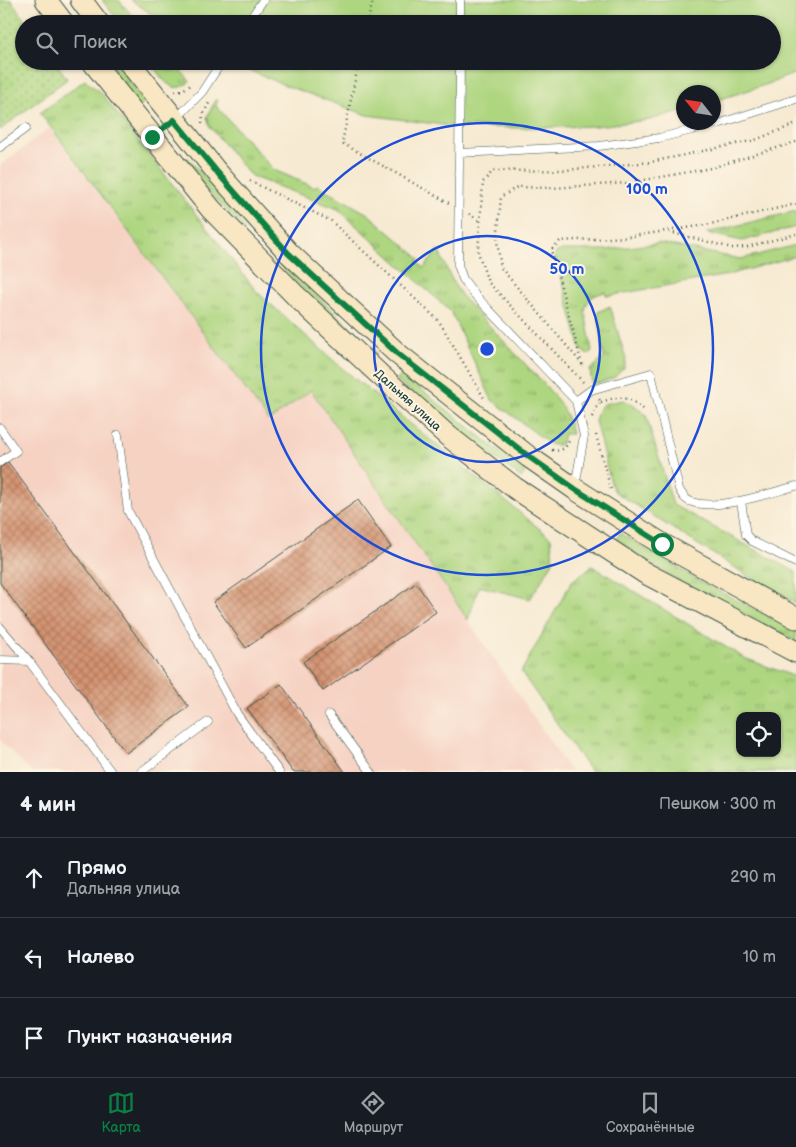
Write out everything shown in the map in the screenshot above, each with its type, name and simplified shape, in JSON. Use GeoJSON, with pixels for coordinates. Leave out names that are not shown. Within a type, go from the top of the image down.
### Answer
{"type":"FeatureCollection","features":[{"type":"Feature","properties":{"kind":"main road"},"geometry":{"type":"LineString","coordinates":[[46,0],[57,15]]}},
{"type":"Feature","properties":{"kind":"main road"},"geometry":{"type":"LineString","coordinates":[[81,0],[92,15]]}},
{"type":"Feature","properties":{"kind":"main road","name":"Дальняя улица"},"geometry":{"type":"LineString","coordinates":[[99,70],[211,209],[296,296],[448,436],[515,488],[645,573],[796,652]]}},
{"type":"Feature","properties":{"kind":"main road"},"geometry":{"type":"LineString","coordinates":[[135,70],[216,171],[288,253],[398,354],[528,456],[575,489],[662,544],[796,618]]}},
{"type":"Feature","properties":{"kind":"main road"},"geometry":{"type":"LineString","coordinates":[[152,137],[174,120]]}},
{"type":"Feature","properties":{"kind":"main road"},"geometry":{"type":"LineString","coordinates":[[379,374],[398,354]]}},
{"type":"Feature","properties":{"kind":"main road"},"geometry":{"type":"LineString","coordinates":[[558,517],[575,489]]}},
{"type":"Feature","properties":{"kind":"lane"},"geometry":{"type":"LineString","coordinates":[[253,15],[263,0]]}},
{"type":"Feature","properties":{"kind":"lane"},"geometry":{"type":"LineString","coordinates":[[460,0],[460,15]]}},
{"type":"Feature","properties":{"kind":"lane"},"geometry":{"type":"LineString","coordinates":[[174,120],[202,92],[216,70]]}},
{"type":"Feature","properties":{"kind":"lane"},"geometry":{"type":"LineString","coordinates":[[460,70],[458,265],[463,280],[475,295],[576,401],[584,436],[575,489]]}},
{"type":"Feature","properties":{"kind":"lane"},"geometry":{"type":"LineString","coordinates":[[459,153],[599,146],[659,138],[721,123],[796,99]]}},
{"type":"Feature","properties":{"kind":"lane"},"geometry":{"type":"LineString","coordinates":[[0,147],[26,128]]}},
{"type":"Feature","properties":{"kind":"lane"},"geometry":{"type":"LineString","coordinates":[[576,401],[591,390],[651,373],[679,489],[683,497],[693,502],[720,504],[741,501],[796,486]]}},
{"type":"Feature","properties":{"kind":"lane"},"geometry":{"type":"LineString","coordinates":[[0,428],[16,451],[0,462]]}},
{"type":"Feature","properties":{"kind":"lane"},"geometry":{"type":"LineString","coordinates":[[118,435],[128,511],[237,714],[279,772]]}},
{"type":"Feature","properties":{"kind":"lane"},"geometry":{"type":"LineString","coordinates":[[741,501],[746,535],[752,541],[796,563]]}},
{"type":"Feature","properties":{"kind":"lane"},"geometry":{"type":"LineString","coordinates":[[0,627],[29,662],[111,772]]}},
{"type":"Feature","properties":{"kind":"lane"},"geometry":{"type":"LineString","coordinates":[[0,660],[29,662]]}},
{"type":"Feature","properties":{"kind":"lane"},"geometry":{"type":"LineString","coordinates":[[329,715],[371,772]]}},
{"type":"Feature","properties":{"kind":"lane"},"geometry":{"type":"LineString","coordinates":[[141,772],[208,722]]}},
{"type":"Feature","properties":{"kind":"path"},"geometry":{"type":"LineString","coordinates":[[370,15],[372,0]]}},
{"type":"Feature","properties":{"kind":"path"},"geometry":{"type":"LineString","coordinates":[[357,70],[342,143],[480,221]]}},
{"type":"Feature","properties":{"kind":"path"},"geometry":{"type":"LineString","coordinates":[[171,90],[182,90],[193,84],[211,100],[203,116],[202,122],[204,127]]}},
{"type":"Feature","properties":{"kind":"path"},"geometry":{"type":"LineString","coordinates":[[578,378],[488,282],[478,252],[484,182],[493,171],[566,170],[651,162],[754,140],[796,124]]}},
{"type":"Feature","properties":{"kind":"path"},"geometry":{"type":"LineString","coordinates":[[796,142],[711,168],[628,183],[553,188],[518,187],[501,197],[496,241],[501,268],[582,364],[551,250],[560,241],[628,237],[706,225],[796,204]]}},
{"type":"Feature","properties":{"kind":"path"},"geometry":{"type":"LineString","coordinates":[[248,180],[330,221],[439,321],[486,401]]}},
{"type":"Feature","properties":{"kind":"path"},"geometry":{"type":"LineString","coordinates":[[666,231],[732,248],[747,248],[796,234]]}},
{"type":"Feature","properties":{"kind":"path"},"geometry":{"type":"LineString","coordinates":[[601,402],[618,397],[628,398],[645,411]]}},
{"type":"Feature","properties":{"kind":"path"},"geometry":{"type":"LineString","coordinates":[[596,434],[610,489],[614,495]]}},
{"type":"Feature","properties":{"kind":"path"},"geometry":{"type":"LineString","coordinates":[[551,450],[558,451],[564,449],[570,439]]}},
{"type":"Feature","properties":{"kind":"shaded area"},"geometry":{"type":"Polygon","coordinates":[[[49,128],[269,421],[311,390],[571,772],[31,772],[0,740],[0,166],[49,128]]]}},
{"type":"Feature","properties":{"kind":"green space"},"geometry":{"type":"Polygon","coordinates":[[[0,0],[11,0],[22,15],[15,15],[15,70],[61,70],[67,79],[0,130],[0,0]]]}},
{"type":"Feature","properties":{"kind":"green space"},"geometry":{"type":"Polygon","coordinates":[[[102,0],[119,0],[132,15],[114,15],[102,0]]]}},
{"type":"Feature","properties":{"kind":"green space"},"geometry":{"type":"Polygon","coordinates":[[[131,0],[796,0],[796,73],[721,99],[721,85],[676,85],[676,112],[649,120],[596,126],[519,128],[451,126],[367,115],[248,70],[781,70],[781,15],[153,15],[131,0]]]}},
{"type":"Feature","properties":{"kind":"green space"},"geometry":{"type":"Polygon","coordinates":[[[108,70],[121,70],[145,102],[136,109],[108,70]]]}},
{"type":"Feature","properties":{"kind":"green space"},"geometry":{"type":"Polygon","coordinates":[[[156,70],[180,70],[190,81],[184,86],[178,87],[172,86],[156,70]]]}},
{"type":"Feature","properties":{"kind":"green space"},"geometry":{"type":"Polygon","coordinates":[[[85,80],[100,92],[257,292],[343,369],[551,538],[553,562],[530,599],[479,586],[468,620],[311,390],[269,421],[40,113],[85,80]]]}},
{"type":"Feature","properties":{"kind":"green space"},"geometry":{"type":"Polygon","coordinates":[[[216,99],[218,100],[216,106],[274,170],[314,187],[317,185],[368,214],[420,259],[417,262],[424,268],[438,250],[454,284],[464,299],[559,402],[567,417],[572,434],[564,434],[562,442],[558,446],[550,444],[492,400],[451,312],[338,209],[253,177],[248,173],[210,127],[207,117],[216,99]]]}},
{"type":"Feature","properties":{"kind":"green space"},"geometry":{"type":"Polygon","coordinates":[[[188,158],[264,245],[377,353],[370,359],[180,162],[188,158]]]}},
{"type":"Feature","properties":{"kind":"green space"},"geometry":{"type":"Polygon","coordinates":[[[796,211],[796,227],[742,241],[707,233],[796,211]]]}},
{"type":"Feature","properties":{"kind":"green space"},"geometry":{"type":"Polygon","coordinates":[[[659,243],[741,259],[796,245],[796,256],[728,275],[607,296],[605,292],[594,296],[587,303],[585,311],[592,351],[588,355],[581,350],[555,255],[562,250],[606,250],[659,243]]]}},
{"type":"Feature","properties":{"kind":"green space"},"geometry":{"type":"Polygon","coordinates":[[[610,306],[626,359],[624,368],[615,377],[592,384],[590,370],[604,358],[598,312],[610,306]]]}},
{"type":"Feature","properties":{"kind":"green space"},"geometry":{"type":"Polygon","coordinates":[[[403,375],[525,472],[521,478],[396,380],[403,375]]]}},
{"type":"Feature","properties":{"kind":"green space"},"geometry":{"type":"Polygon","coordinates":[[[623,400],[633,404],[646,415],[673,505],[796,572],[796,603],[748,576],[615,492],[595,421],[598,411],[603,404],[623,400]]]}},
{"type":"Feature","properties":{"kind":"green space"},"geometry":{"type":"Polygon","coordinates":[[[620,533],[703,583],[796,630],[796,641],[680,582],[616,540],[620,533]]]}},
{"type":"Feature","properties":{"kind":"green space"},"geometry":{"type":"Polygon","coordinates":[[[592,566],[744,658],[796,677],[796,772],[591,772],[521,672],[572,581],[592,566]]]}},
{"type":"Feature","properties":{"kind":"building"},"geometry":{"type":"Polygon","coordinates":[[[8,462],[189,707],[126,753],[0,583],[0,468],[8,462]]]}},
{"type":"Feature","properties":{"kind":"building"},"geometry":{"type":"Polygon","coordinates":[[[358,500],[391,547],[246,648],[213,602],[358,500]]]}},
{"type":"Feature","properties":{"kind":"building"},"geometry":{"type":"Polygon","coordinates":[[[416,583],[436,612],[323,691],[303,662],[416,583]]]}},
{"type":"Feature","properties":{"kind":"building"},"geometry":{"type":"Polygon","coordinates":[[[281,684],[345,772],[293,772],[247,708],[281,684]]]}},
{"type":"Feature","properties":{"kind":"route"},"geometry":{"type":"LineString","coordinates":[[152,137],[174,120],[288,253],[398,354],[528,456],[575,489],[662,544]]}}]}
